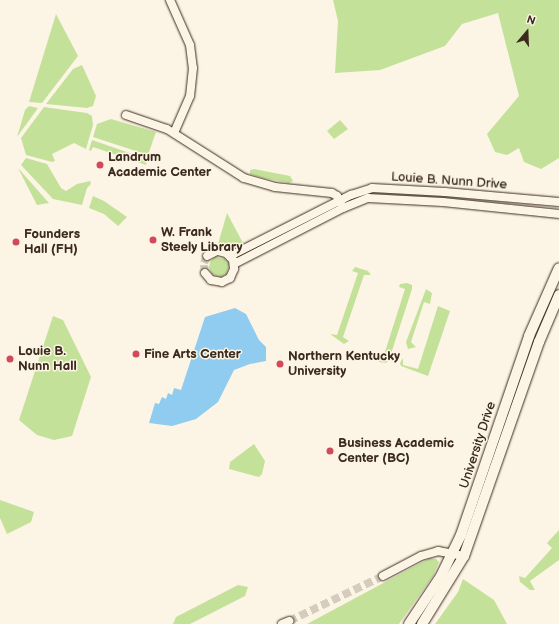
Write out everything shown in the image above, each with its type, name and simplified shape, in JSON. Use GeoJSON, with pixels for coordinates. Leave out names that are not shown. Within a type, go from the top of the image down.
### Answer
{"type":"FeatureCollection","features":[{"type":"Feature","properties":{"kind":"street"},"geometry":{"type":"LineString","coordinates":[[170,0],[190,45],[193,68],[190,96],[174,133]]}},
{"type":"Feature","properties":{"kind":"street"},"geometry":{"type":"LineString","coordinates":[[126,115],[174,133],[244,178],[275,187],[332,193],[342,205]]}},
{"type":"Feature","properties":{"kind":"street","name":"Louie B. Nunn Drive"},"geometry":{"type":"LineString","coordinates":[[234,264],[372,188],[559,202]]}},
{"type":"Feature","properties":{"kind":"street","name":"Louie B. Nunn Drive"},"geometry":{"type":"LineString","coordinates":[[230,256],[342,205],[368,198],[386,197],[559,214]]}},
{"type":"Feature","properties":{"kind":"street"},"geometry":{"type":"LineString","coordinates":[[205,273],[211,280],[222,282],[233,274],[234,264],[230,256],[217,251],[207,256]]}},
{"type":"Feature","properties":{"kind":"street","name":"University Drive"},"geometry":{"type":"LineString","coordinates":[[409,624],[442,576],[453,553],[529,336],[559,268]]}},
{"type":"Feature","properties":{"kind":"street","name":"University Drive"},"geometry":{"type":"LineString","coordinates":[[422,624],[464,556],[539,342],[559,296]]}},
{"type":"Feature","properties":{"kind":"street"},"geometry":{"type":"LineString","coordinates":[[383,576],[421,556],[438,551],[464,556]]}},
{"type":"Feature","properties":{"kind":"green space"},"geometry":{"type":"Polygon","coordinates":[[[333,0],[559,0],[559,158],[541,169],[524,162],[519,148],[507,155],[495,152],[487,134],[519,96],[498,13],[462,24],[445,46],[380,70],[335,73],[338,21],[333,0]]]}},
{"type":"Feature","properties":{"kind":"green space"},"geometry":{"type":"Polygon","coordinates":[[[56,14],[78,56],[42,103],[29,102],[56,14]]]}},
{"type":"Feature","properties":{"kind":"green space"},"geometry":{"type":"Polygon","coordinates":[[[82,65],[96,96],[93,106],[87,108],[46,104],[73,69],[82,65]]]}},
{"type":"Feature","properties":{"kind":"green space"},"geometry":{"type":"Polygon","coordinates":[[[29,106],[38,108],[17,137],[25,110],[29,106]]]}},
{"type":"Feature","properties":{"kind":"green space"},"geometry":{"type":"Polygon","coordinates":[[[44,107],[87,113],[92,116],[93,125],[86,149],[74,143],[52,154],[55,161],[52,162],[26,155],[21,138],[44,107]]]}},
{"type":"Feature","properties":{"kind":"green space"},"geometry":{"type":"Polygon","coordinates":[[[111,119],[156,132],[148,155],[93,137],[97,124],[111,119]]]}},
{"type":"Feature","properties":{"kind":"green space"},"geometry":{"type":"Polygon","coordinates":[[[340,120],[348,129],[334,139],[327,131],[340,120]]]}},
{"type":"Feature","properties":{"kind":"green space"},"geometry":{"type":"Polygon","coordinates":[[[92,140],[147,159],[146,165],[93,147],[91,151],[89,150],[92,140]]]}},
{"type":"Feature","properties":{"kind":"green space"},"geometry":{"type":"Polygon","coordinates":[[[26,158],[47,164],[61,188],[66,191],[77,184],[90,181],[91,184],[87,188],[82,205],[53,199],[21,165],[26,158]]]}},
{"type":"Feature","properties":{"kind":"green space"},"geometry":{"type":"Polygon","coordinates":[[[18,168],[49,203],[37,205],[18,168]]]}},
{"type":"Feature","properties":{"kind":"green space"},"geometry":{"type":"Polygon","coordinates":[[[254,169],[290,176],[293,181],[289,183],[250,174],[250,170],[254,169]]]}},
{"type":"Feature","properties":{"kind":"green space"},"geometry":{"type":"Polygon","coordinates":[[[93,196],[104,201],[127,217],[118,226],[104,214],[89,208],[93,196]]]}},
{"type":"Feature","properties":{"kind":"green space"},"geometry":{"type":"Polygon","coordinates":[[[227,213],[243,243],[233,248],[218,244],[227,213]]]}},
{"type":"Feature","properties":{"kind":"green space"},"geometry":{"type":"Polygon","coordinates":[[[215,257],[225,259],[229,264],[227,273],[221,277],[212,274],[209,268],[210,262],[215,257]]]}},
{"type":"Feature","properties":{"kind":"green space"},"geometry":{"type":"Polygon","coordinates":[[[355,267],[368,271],[371,275],[364,275],[343,337],[349,341],[344,344],[330,334],[337,335],[358,273],[352,271],[355,267]]]}},
{"type":"Feature","properties":{"kind":"green space"},"geometry":{"type":"Polygon","coordinates":[[[407,283],[412,285],[412,289],[389,360],[386,363],[379,362],[376,356],[383,358],[405,289],[399,287],[400,284],[407,283]]]}},
{"type":"Feature","properties":{"kind":"green space"},"geometry":{"type":"Polygon","coordinates":[[[426,289],[432,293],[430,304],[424,302],[411,342],[416,347],[408,349],[406,342],[426,289]]]}},
{"type":"Feature","properties":{"kind":"green space"},"geometry":{"type":"Polygon","coordinates":[[[438,306],[450,311],[428,376],[401,366],[400,363],[403,358],[403,365],[418,369],[438,306]]]}},
{"type":"Feature","properties":{"kind":"green space"},"geometry":{"type":"Polygon","coordinates":[[[53,316],[63,320],[91,377],[72,436],[54,440],[37,435],[19,420],[53,316]]]}},
{"type":"Feature","properties":{"kind":"green space"},"geometry":{"type":"Polygon","coordinates":[[[254,444],[265,461],[262,474],[259,477],[229,469],[230,462],[254,444]]]}},
{"type":"Feature","properties":{"kind":"green space"},"geometry":{"type":"Polygon","coordinates":[[[0,500],[34,512],[31,522],[7,534],[0,518],[0,500]]]}},
{"type":"Feature","properties":{"kind":"green space"},"geometry":{"type":"Polygon","coordinates":[[[559,530],[559,560],[530,581],[535,590],[530,590],[520,582],[519,576],[525,578],[552,548],[547,543],[559,530]]]}},
{"type":"Feature","properties":{"kind":"green space"},"geometry":{"type":"Polygon","coordinates":[[[430,558],[436,559],[439,562],[433,576],[399,624],[307,624],[430,558]]]}},
{"type":"Feature","properties":{"kind":"green space"},"geometry":{"type":"Polygon","coordinates":[[[463,579],[494,600],[507,624],[435,624],[458,592],[463,579]]]}},
{"type":"Feature","properties":{"kind":"green space"},"geometry":{"type":"Polygon","coordinates":[[[238,585],[248,587],[245,596],[190,624],[173,624],[176,617],[238,585]]]}},
{"type":"Feature","properties":{"kind":"water"},"geometry":{"type":"Polygon","coordinates":[[[235,308],[246,314],[259,340],[266,347],[266,361],[250,364],[234,370],[218,402],[196,419],[172,426],[149,423],[155,403],[159,404],[162,397],[166,399],[168,393],[172,395],[174,388],[181,390],[205,317],[235,308]]]}},
{"type":"Feature","properties":{"kind":"tunnel"},"geometry":{"type":"LineString","coordinates":[[205,273],[204,263],[207,256]]}},
{"type":"Feature","properties":{"kind":"tunnel"},"geometry":{"type":"LineString","coordinates":[[289,621],[383,576]]}},
{"type":"Feature","properties":{"kind":"place","name":"Landrum Academic Center"},"geometry":{"type":"Point","coordinates":[100,165]}},
{"type":"Feature","properties":{"kind":"place","name":"W. Frank Steely Library"},"geometry":{"type":"Point","coordinates":[153,240]}},
{"type":"Feature","properties":{"kind":"place","name":"Founders Hall (FH)"},"geometry":{"type":"Point","coordinates":[16,242]}},
{"type":"Feature","properties":{"kind":"place","name":"Fine Arts Center"},"geometry":{"type":"Point","coordinates":[136,354]}},
{"type":"Feature","properties":{"kind":"place","name":"Louie B. Nunn Hall"},"geometry":{"type":"Point","coordinates":[10,359]}},
{"type":"Feature","properties":{"kind":"place","name":"Northern Kentucky University"},"geometry":{"type":"Point","coordinates":[280,364]}},
{"type":"Feature","properties":{"kind":"place","name":"Business Academic Center (BC)"},"geometry":{"type":"Point","coordinates":[330,451]}}]}
